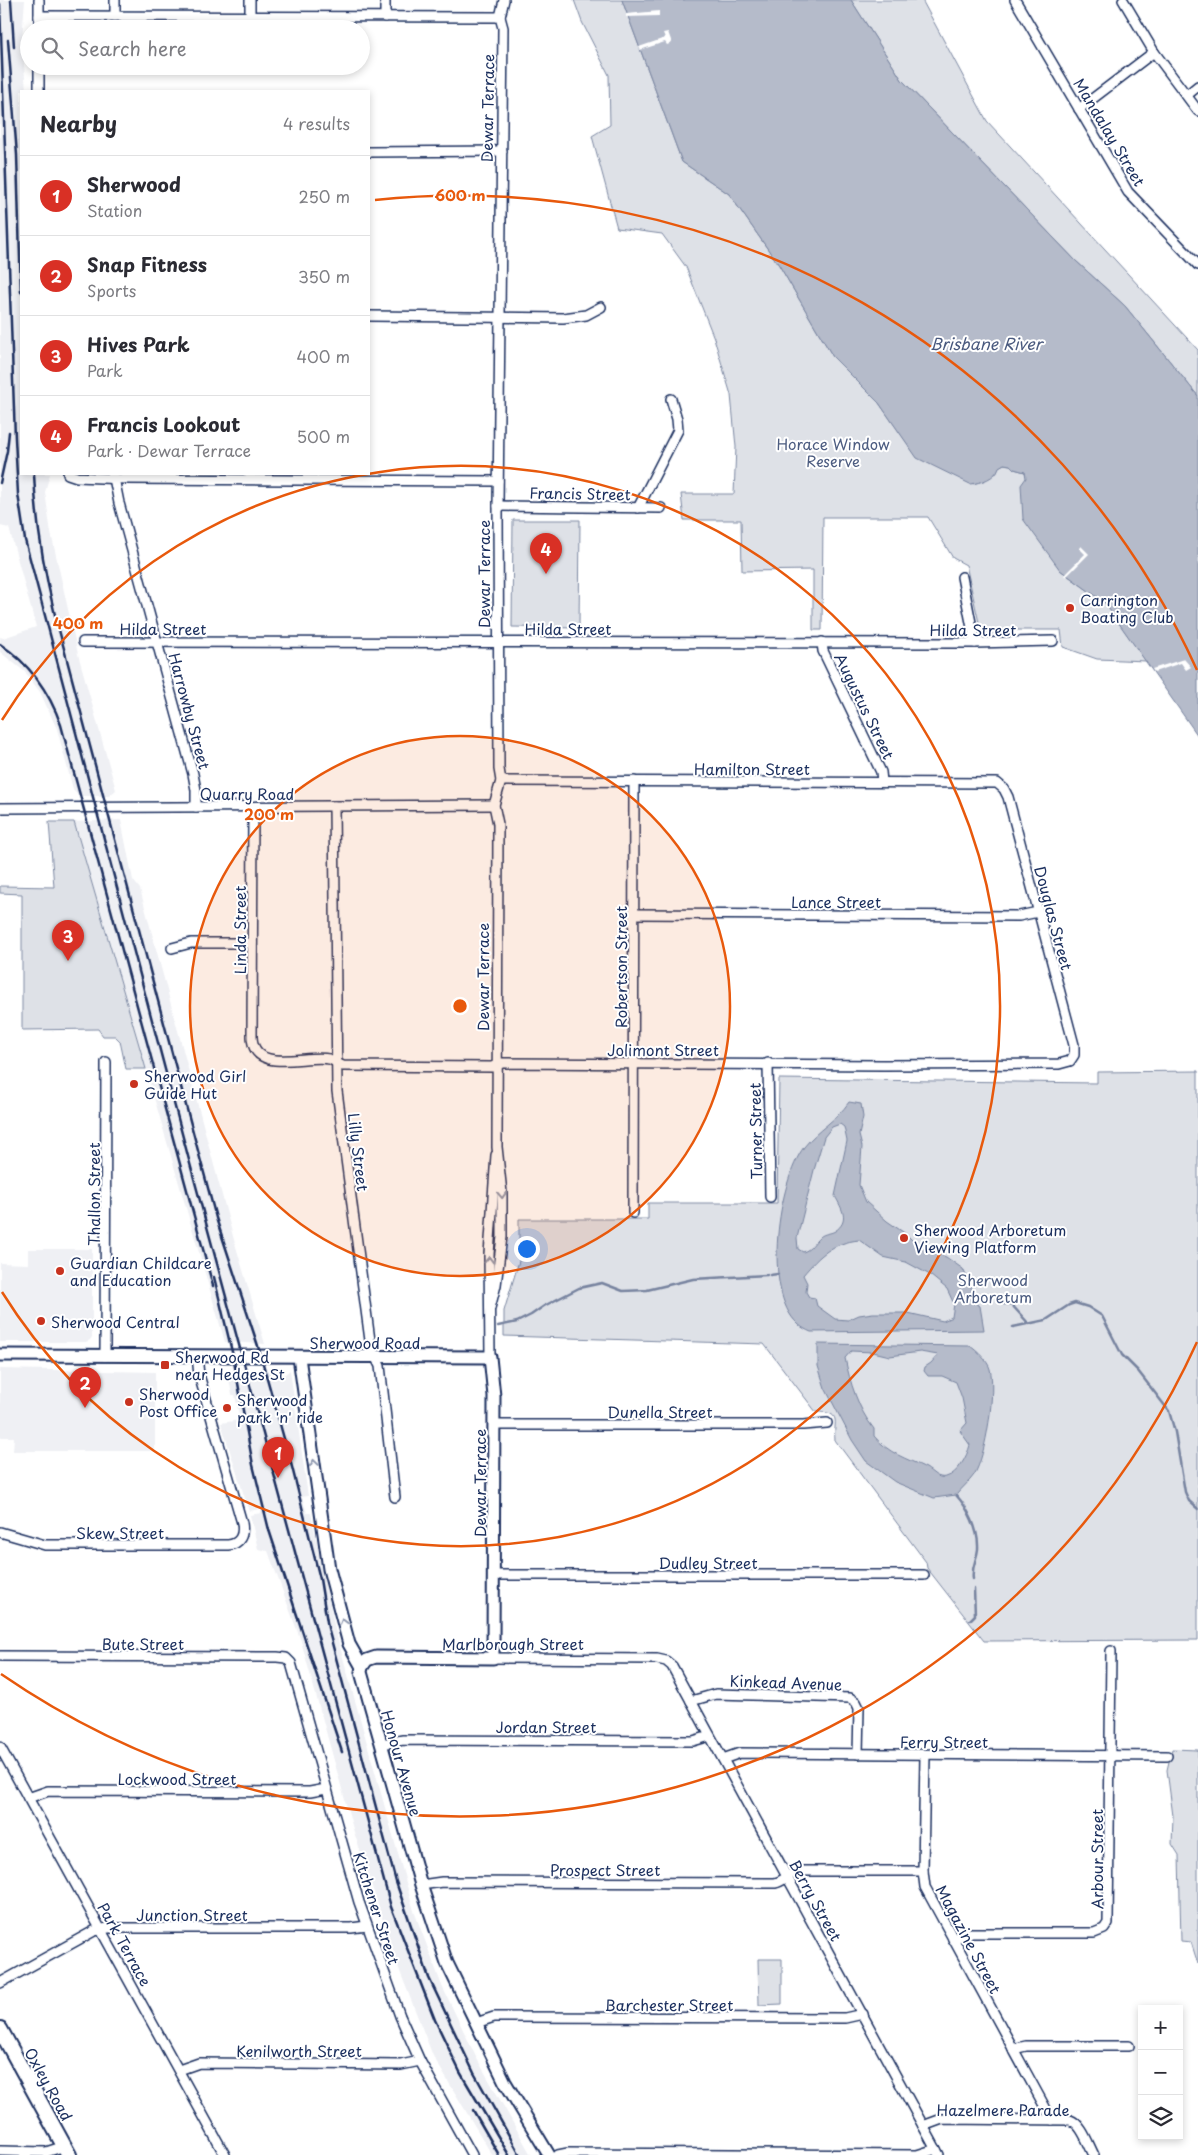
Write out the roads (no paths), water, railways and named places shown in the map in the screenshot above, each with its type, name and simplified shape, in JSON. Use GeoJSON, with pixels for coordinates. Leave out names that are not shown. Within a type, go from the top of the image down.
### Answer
{"type":"FeatureCollection","features":[{"type":"Feature","properties":{"kind":"main road","name":"Oxley Road"},"geometry":{"type":"LineString","coordinates":[[0,2031],[67,2151]]}},
{"type":"Feature","properties":{"kind":"street"},"geometry":{"type":"LineString","coordinates":[[39,0],[39,20]]}},
{"type":"Feature","properties":{"kind":"street"},"geometry":{"type":"LineString","coordinates":[[115,0],[115,16]]}},
{"type":"Feature","properties":{"kind":"street"},"geometry":{"type":"LineString","coordinates":[[250,0],[250,16]]}},
{"type":"Feature","properties":{"kind":"street"},"geometry":{"type":"LineString","coordinates":[[385,0],[385,17]]}},
{"type":"Feature","properties":{"kind":"street","name":"Dewar Terrace"},"geometry":{"type":"LineString","coordinates":[[493,1658],[494,1425],[490,1357],[490,1224],[497,1147],[498,824],[494,806],[501,781],[498,642],[498,481],[504,28],[500,17],[504,0]]}},
{"type":"Feature","properties":{"kind":"street","name":"Mandalay Street"},"geometry":{"type":"LineString","coordinates":[[1015,0],[1128,192],[1198,265]]}},
{"type":"Feature","properties":{"kind":"street"},"geometry":{"type":"LineString","coordinates":[[1123,0],[1154,52],[1198,111]]}},
{"type":"Feature","properties":{"kind":"street"},"geometry":{"type":"LineString","coordinates":[[39,16],[500,17]]}},
{"type":"Feature","properties":{"kind":"street"},"geometry":{"type":"LineString","coordinates":[[1079,109],[1154,52]]}},
{"type":"Feature","properties":{"kind":"street"},"geometry":{"type":"LineString","coordinates":[[39,75],[39,90]]}},
{"type":"Feature","properties":{"kind":"street"},"geometry":{"type":"LineString","coordinates":[[1187,95],[1198,86]]}},
{"type":"Feature","properties":{"kind":"street"},"geometry":{"type":"LineString","coordinates":[[370,152],[502,152]]}},
{"type":"Feature","properties":{"kind":"street"},"geometry":{"type":"LineString","coordinates":[[370,316],[578,317],[601,307]]}},
{"type":"Feature","properties":{"kind":"street"},"geometry":{"type":"LineString","coordinates":[[638,508],[678,430],[678,419],[672,399]]}},
{"type":"Feature","properties":{"kind":"street"},"geometry":{"type":"LineString","coordinates":[[71,475],[77,477],[114,478],[498,481]]}},
{"type":"Feature","properties":{"kind":"street","name":"Harrowby Street"},"geometry":{"type":"LineString","coordinates":[[114,478],[195,784],[196,807]]}},
{"type":"Feature","properties":{"kind":"street","name":"Francis Street"},"geometry":{"type":"LineString","coordinates":[[498,506],[661,508]]}},
{"type":"Feature","properties":{"kind":"street"},"geometry":{"type":"LineString","coordinates":[[962,577],[975,643]]}},
{"type":"Feature","properties":{"kind":"street","name":"Hilda Street"},"geometry":{"type":"LineString","coordinates":[[83,642],[975,643],[1053,641]]}},
{"type":"Feature","properties":{"kind":"street","name":"Augustus Street"},"geometry":{"type":"LineString","coordinates":[[822,642],[823,652],[882,772],[882,782]]}},
{"type":"Feature","properties":{"kind":"street","name":"Hamilton Street"},"geometry":{"type":"LineString","coordinates":[[501,781],[988,782],[1002,786]]}},
{"type":"Feature","properties":{"kind":"street","name":"Robertson Street"},"geometry":{"type":"LineString","coordinates":[[633,1213],[634,781]]}},
{"type":"Feature","properties":{"kind":"street","name":"Douglas Street"},"geometry":{"type":"LineString","coordinates":[[1002,786],[1008,797],[1074,1045],[1073,1058]]}},
{"type":"Feature","properties":{"kind":"street","name":"Lilly Street"},"geometry":{"type":"LineString","coordinates":[[334,806],[337,1092],[371,1348],[380,1366],[395,1497]]}},
{"type":"Feature","properties":{"kind":"street","name":"Quarry Road"},"geometry":{"type":"LineString","coordinates":[[0,808],[494,806]]}},
{"type":"Feature","properties":{"kind":"street","name":"Linda Street"},"geometry":{"type":"LineString","coordinates":[[253,807],[252,1037],[256,1053]]}},
{"type":"Feature","properties":{"kind":"street","name":"Lance Street"},"geometry":{"type":"LineString","coordinates":[[634,914],[1019,916],[1038,912]]}},
{"type":"Feature","properties":{"kind":"street"},"geometry":{"type":"LineString","coordinates":[[172,948],[191,943],[252,943]]}},
{"type":"Feature","properties":{"kind":"street","name":"Jolimont Street"},"geometry":{"type":"LineString","coordinates":[[256,1053],[268,1059],[328,1059],[343,1066],[492,1066],[502,1063],[1059,1064],[1073,1058]]}},
{"type":"Feature","properties":{"kind":"street","name":"Thallon Street"},"geometry":{"type":"LineString","coordinates":[[105,1356],[106,1062]]}},
{"type":"Feature","properties":{"kind":"street","name":"Turner Street"},"geometry":{"type":"LineString","coordinates":[[768,1064],[770,1198]]}},
{"type":"Feature","properties":{"kind":"street","name":"Sherwood Road"},"geometry":{"type":"LineString","coordinates":[[0,1355],[490,1357]]}},
{"type":"Feature","properties":{"kind":"street","name":"Skew Street"},"geometry":{"type":"LineString","coordinates":[[0,1532],[39,1544],[54,1546],[228,1546],[241,1539],[242,1523],[199,1375],[197,1356]]}},
{"type":"Feature","properties":{"kind":"street","name":"Honour Avenue"},"geometry":{"type":"LineString","coordinates":[[299,1357],[329,1568],[350,1644],[362,1667],[361,1672],[420,1885],[447,1963],[505,2082],[549,2155]]}},
{"type":"Feature","properties":{"kind":"street","name":"Dunella Street"},"geometry":{"type":"LineString","coordinates":[[494,1425],[803,1425],[826,1423]]}},
{"type":"Feature","properties":{"kind":"street","name":"Dudley Street"},"geometry":{"type":"LineString","coordinates":[[493,1575],[924,1576]]}},
{"type":"Feature","properties":{"kind":"street"},"geometry":{"type":"LineString","coordinates":[[1110,1756],[1111,1652]]}},
{"type":"Feature","properties":{"kind":"street","name":"Bute Street"},"geometry":{"type":"LineString","coordinates":[[0,1656],[271,1656],[286,1658]]}},
{"type":"Feature","properties":{"kind":"street","name":"Marlborough Street"},"geometry":{"type":"LineString","coordinates":[[362,1667],[367,1660],[376,1657],[657,1659],[666,1661]]}},
{"type":"Feature","properties":{"kind":"street","name":"Kitchener Street"},"geometry":{"type":"LineString","coordinates":[[286,1658],[294,1669],[326,1789],[367,1926],[407,2034],[472,2155]]}},
{"type":"Feature","properties":{"kind":"street","name":"Berry Street"},"geometry":{"type":"LineString","coordinates":[[666,1661],[674,1669],[937,2152]]}},
{"type":"Feature","properties":{"kind":"street","name":"Kinkead Avenue"},"geometry":{"type":"LineString","coordinates":[[691,1701],[716,1694],[850,1698],[856,1702],[859,1708],[858,1754]]}},
{"type":"Feature","properties":{"kind":"street","name":"Jordan Street"},"geometry":{"type":"LineString","coordinates":[[382,1744],[403,1740],[692,1741],[710,1736]]}},
{"type":"Feature","properties":{"kind":"street","name":"Park Terrace"},"geometry":{"type":"LineString","coordinates":[[0,1747],[225,2155]]}},
{"type":"Feature","properties":{"kind":"street","name":"Ferry Street"},"geometry":{"type":"LineString","coordinates":[[723,1759],[740,1754],[1167,1756]]}},
{"type":"Feature","properties":{"kind":"street","name":"Magazine Street"},"geometry":{"type":"LineString","coordinates":[[925,1755],[923,1871],[925,1887],[1052,2120]]}},
{"type":"Feature","properties":{"kind":"street","name":"Arbour Street"},"geometry":{"type":"LineString","coordinates":[[954,1939],[968,1933],[1094,1934],[1106,1926],[1110,1912],[1110,1756]]}},
{"type":"Feature","properties":{"kind":"street","name":"Lockwood Street"},"geometry":{"type":"LineString","coordinates":[[28,1798],[48,1791],[310,1792],[326,1789]]}},
{"type":"Feature","properties":{"kind":"street","name":"Prospect Street"},"geometry":{"type":"LineString","coordinates":[[420,1885],[442,1882],[772,1883],[782,1881],[793,1872],[800,1871],[923,1871]]}},
{"type":"Feature","properties":{"kind":"street","name":"Junction Street"},"geometry":{"type":"LineString","coordinates":[[0,1983],[94,1932],[108,1928],[351,1928],[367,1926]]}},
{"type":"Feature","properties":{"kind":"street","name":"Barchester Street"},"geometry":{"type":"LineString","coordinates":[[476,2022],[494,2017],[845,2018],[863,2014]]}},
{"type":"Feature","properties":{"kind":"street"},"geometry":{"type":"LineString","coordinates":[[1013,2049],[1026,2046],[1129,2046]]}},
{"type":"Feature","properties":{"kind":"street","name":"Kenilworth Street"},"geometry":{"type":"LineString","coordinates":[[178,2070],[199,2063],[401,2065],[420,2061]]}},
{"type":"Feature","properties":{"kind":"street","name":"Hazelmere Parade"},"geometry":{"type":"LineString","coordinates":[[923,2126],[942,2119],[1074,2122],[1094,2155]]}},
{"type":"Feature","properties":{"kind":"street"},"geometry":{"type":"LineString","coordinates":[[0,2152],[67,2151]]}},
{"type":"Feature","properties":{"kind":"street"},"geometry":{"type":"LineString","coordinates":[[558,2155],[568,2153],[917,2155],[937,2152]]}},
{"type":"Feature","properties":{"kind":"water","name":"Brisbane River"},"geometry":{"type":"Polygon","coordinates":[[[622,0],[851,0],[902,80],[1076,261],[1125,306],[1198,396],[1198,736],[1104,602],[1060,570],[1023,519],[1021,485],[1026,478],[1025,472],[1004,464],[999,467],[995,474],[987,479],[970,484],[917,458],[879,403],[833,357],[779,265],[729,194],[682,162],[622,0]]]}},
{"type":"Feature","properties":{"kind":"water"},"geometry":{"type":"Polygon","coordinates":[[[849,1102],[861,1104],[863,1117],[859,1135],[862,1147],[859,1185],[866,1202],[887,1221],[906,1234],[920,1248],[946,1257],[963,1269],[971,1286],[974,1302],[980,1306],[984,1330],[811,1332],[798,1324],[787,1309],[780,1288],[777,1263],[781,1210],[787,1185],[795,1163],[804,1147],[849,1102]],[[840,1124],[832,1127],[824,1137],[814,1170],[797,1238],[798,1249],[803,1252],[822,1236],[835,1231],[842,1223],[843,1215],[835,1196],[847,1141],[844,1127],[840,1124]],[[859,1240],[841,1244],[827,1251],[803,1275],[807,1283],[806,1292],[809,1297],[815,1298],[817,1306],[835,1319],[848,1320],[859,1315],[873,1313],[908,1313],[943,1321],[952,1317],[954,1304],[947,1289],[930,1275],[906,1262],[883,1257],[859,1240]]]}},
{"type":"Feature","properties":{"kind":"water"},"geometry":{"type":"Polygon","coordinates":[[[818,1344],[970,1346],[987,1363],[992,1379],[991,1407],[986,1439],[974,1475],[956,1495],[934,1498],[895,1482],[866,1461],[852,1440],[825,1388],[818,1366],[818,1344]],[[851,1351],[845,1358],[855,1395],[863,1413],[874,1429],[874,1436],[892,1451],[938,1476],[946,1477],[950,1475],[961,1464],[970,1445],[960,1431],[967,1423],[962,1398],[956,1382],[942,1376],[928,1376],[924,1371],[925,1367],[938,1355],[920,1352],[890,1356],[873,1352],[851,1351]]]}},
{"type":"Feature","properties":{"kind":"waterway"},"geometry":{"type":"LineString","coordinates":[[770,1275],[778,1274]]}},
{"type":"Feature","properties":{"kind":"waterway"},"geometry":{"type":"LineString","coordinates":[[498,1326],[517,1322],[579,1288],[602,1283],[623,1291],[647,1290],[693,1279],[767,1275]]}},
{"type":"Feature","properties":{"kind":"waterway"},"geometry":{"type":"LineString","coordinates":[[1013,1327],[1046,1320],[1075,1303],[1088,1307],[1102,1316],[1122,1355],[1138,1371],[1169,1411],[1175,1432],[1185,1492],[1189,1501],[1198,1509]]}},
{"type":"Feature","properties":{"kind":"waterway"},"geometry":{"type":"LineString","coordinates":[[1004,1304],[1011,1304],[1029,1324]]}},
{"type":"Feature","properties":{"kind":"waterway"},"geometry":{"type":"LineString","coordinates":[[956,1495],[965,1506],[977,1534],[978,1549],[973,1579]]}},
{"type":"Feature","properties":{"kind":"waterway"},"geometry":{"type":"LineString","coordinates":[[970,1620],[975,1615],[974,1589]]}},
{"type":"Feature","properties":{"kind":"railway"},"geometry":{"type":"LineString","coordinates":[[11,0],[14,47]]}},
{"type":"Feature","properties":{"kind":"railway"},"geometry":{"type":"LineString","coordinates":[[0,4],[15,438],[18,494],[25,540],[189,1160],[391,1907],[435,2020],[460,2072],[509,2155]]}},
{"type":"Feature","properties":{"kind":"railway"},"geometry":{"type":"LineString","coordinates":[[8,40],[17,155],[20,258]]}},
{"type":"Feature","properties":{"kind":"railway"},"geometry":{"type":"LineString","coordinates":[[0,483],[9,432]]}},
{"type":"Feature","properties":{"kind":"railway"},"geometry":{"type":"LineString","coordinates":[[34,475],[36,510],[41,545],[55,615],[216,1218],[258,1346],[292,1467],[320,1579],[328,1628],[396,1882],[429,1978],[474,2073],[520,2155]]}},
{"type":"Feature","properties":{"kind":"railway"},"geometry":{"type":"LineString","coordinates":[[0,644],[20,660],[37,679],[51,701],[61,725],[213,1286]]}},
{"type":"Feature","properties":{"kind":"railway"},"geometry":{"type":"LineString","coordinates":[[214,1277],[233,1356],[253,1465],[269,1530],[342,1752]]}},
{"type":"Feature","properties":{"kind":"railway"},"geometry":{"type":"LineString","coordinates":[[473,2110],[499,2155]]}},
{"type":"Feature","properties":{"kind":"place","name":"Francis Lookout"},"geometry":{"type":"Point","coordinates":[546,574]}},
{"type":"Feature","properties":{"kind":"place","name":"Carrington Boating Club"},"geometry":{"type":"Point","coordinates":[1070,608]}},
{"type":"Feature","properties":{"kind":"place","name":"Hives Park"},"geometry":{"type":"Point","coordinates":[68,961]}},
{"type":"Feature","properties":{"kind":"place","name":"Sherwood Girl Guide Hut"},"geometry":{"type":"Point","coordinates":[134,1084]}},
{"type":"Feature","properties":{"kind":"place","name":"Sherwood Arboretum Viewing Platform"},"geometry":{"type":"Point","coordinates":[904,1238]}},
{"type":"Feature","properties":{"kind":"place","name":"Guardian Childcare and Education"},"geometry":{"type":"Point","coordinates":[60,1271]}},
{"type":"Feature","properties":{"kind":"place","name":"Sherwood Central"},"geometry":{"type":"Point","coordinates":[41,1321]}},
{"type":"Feature","properties":{"kind":"place","name":"Sherwood Rd near Hedges St"},"geometry":{"type":"Point","coordinates":[165,1365]}},
{"type":"Feature","properties":{"kind":"place","name":"Sherwood Post Office"},"geometry":{"type":"Point","coordinates":[129,1402]}},
{"type":"Feature","properties":{"kind":"place","name":"Snap Fitness"},"geometry":{"type":"Point","coordinates":[85,1408]}},
{"type":"Feature","properties":{"kind":"place","name":"Sherwood park 'n' ride"},"geometry":{"type":"Point","coordinates":[227,1408]}},
{"type":"Feature","properties":{"kind":"place","name":"Sherwood"},"geometry":{"type":"Point","coordinates":[278,1478]}},
{"type":"Feature","properties":{"kind":"park label","name":"Horace Window Reserve"},"geometry":{"type":"Point","coordinates":[833,452]}},
{"type":"Feature","properties":{"kind":"park label","name":"Sherwood Arboretum"},"geometry":{"type":"Point","coordinates":[993,1288]}}]}
